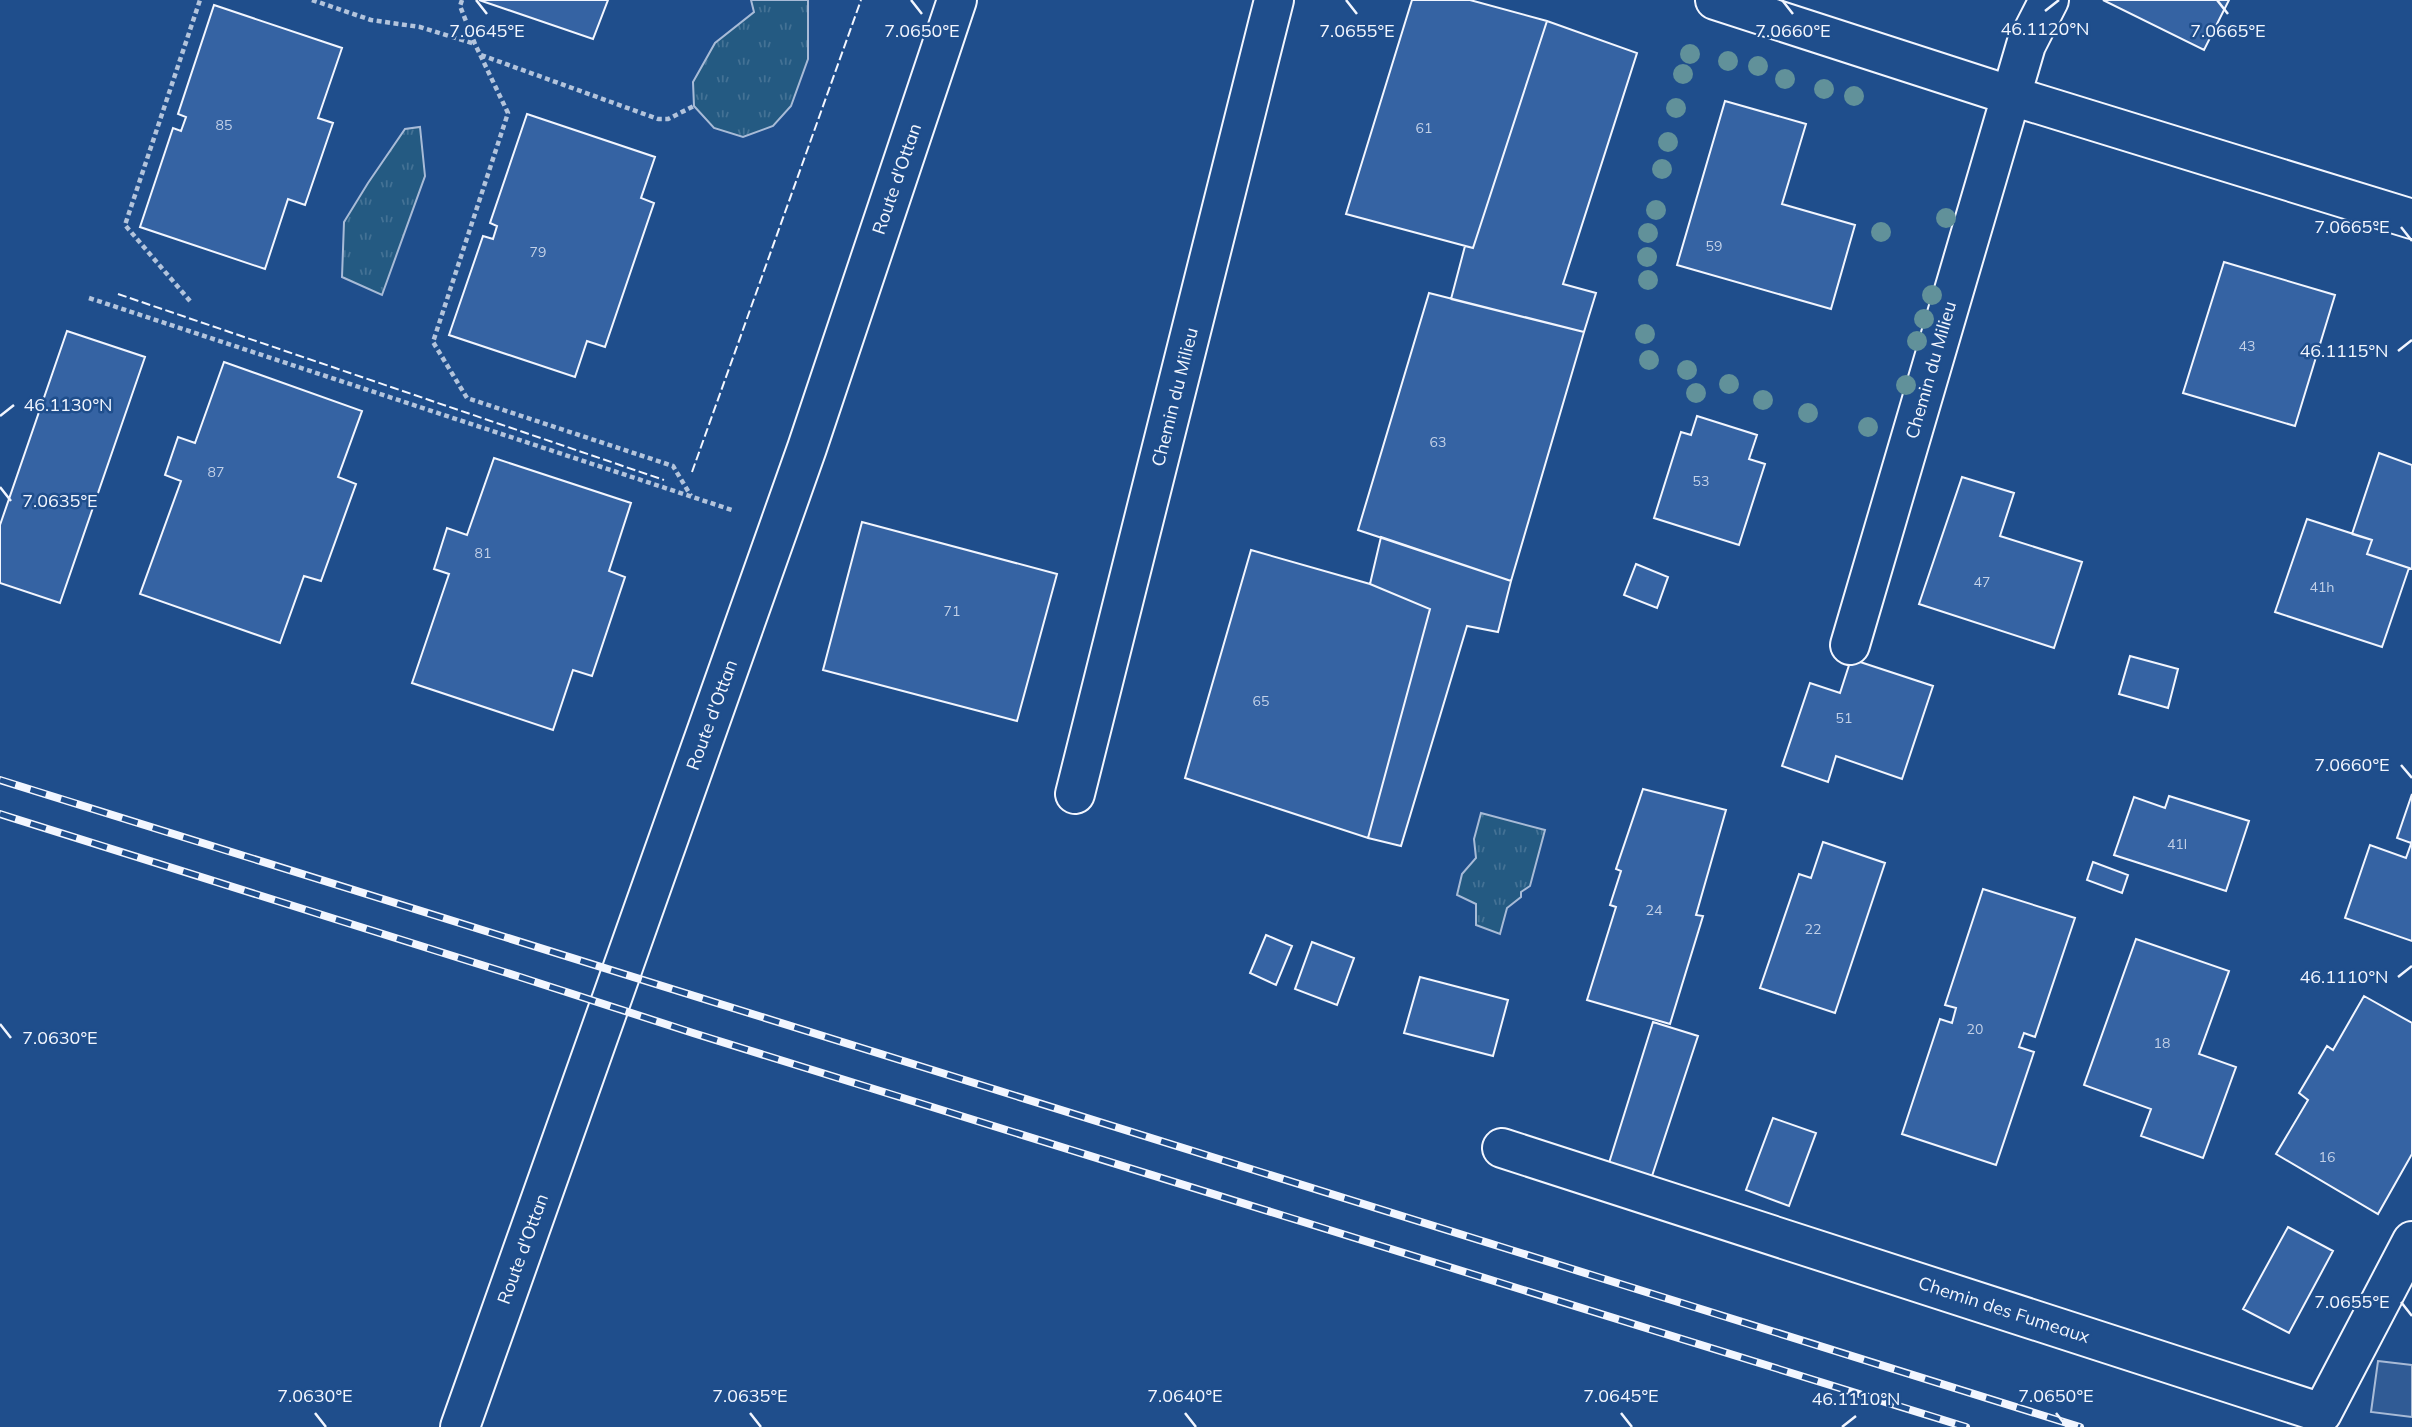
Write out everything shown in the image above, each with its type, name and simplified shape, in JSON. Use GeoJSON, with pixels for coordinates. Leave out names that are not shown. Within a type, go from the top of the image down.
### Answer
{"type":"FeatureCollection","features":[{"type":"Feature","properties":{"kind":"street","name":"Route d'Ottan"},"geometry":{"type":"LineString","coordinates":[[460,1427],[780,525],[957,0]]}},
{"type":"Feature","properties":{"kind":"street","name":"Chemin du Milieu"},"geometry":{"type":"LineString","coordinates":[[1076,794],[1274,0]]}},
{"type":"Feature","properties":{"kind":"street"},"geometry":{"type":"LineString","coordinates":[[1714,0],[2012,96],[2412,219]]}},
{"type":"Feature","properties":{"kind":"street","name":"Chemin du Milieu"},"geometry":{"type":"LineString","coordinates":[[1850,645],[2026,45],[2049,0]]}},
{"type":"Feature","properties":{"kind":"street","name":"Chemin des Fumeaux"},"geometry":{"type":"LineString","coordinates":[[1502,1148],[2322,1413],[2412,1241]]}},
{"type":"Feature","properties":{"kind":"path"},"geometry":{"type":"LineString","coordinates":[[190,301],[125,225],[200,0]]}},
{"type":"Feature","properties":{"kind":"path"},"geometry":{"type":"LineString","coordinates":[[313,0],[371,20],[420,27],[475,44]]}},
{"type":"Feature","properties":{"kind":"path"},"geometry":{"type":"LineString","coordinates":[[462,0],[460,6],[475,44],[508,113],[433,342],[467,398],[673,466],[691,496]]}},
{"type":"Feature","properties":{"kind":"path"},"geometry":{"type":"LineString","coordinates":[[480,55],[658,120],[668,119],[694,106]]}},
{"type":"Feature","properties":{"kind":"path"},"geometry":{"type":"LineString","coordinates":[[89,299],[780,525]]}},
{"type":"Feature","properties":{"kind":"green space"},"geometry":{"type":"Polygon","coordinates":[[[751,0],[808,0],[808,59],[791,106],[773,126],[743,137],[714,128],[694,106],[693,82],[715,43],[754,12],[751,0]]]}},
{"type":"Feature","properties":{"kind":"green space"},"geometry":{"type":"Polygon","coordinates":[[[420,127],[425,176],[382,295],[342,277],[344,222],[405,129],[420,127]]]}},
{"type":"Feature","properties":{"kind":"green space"},"geometry":{"type":"Polygon","coordinates":[[[1481,813],[1545,830],[1530,886],[1507,908],[1500,934],[1476,925],[1476,904],[1457,895],[1462,874],[1476,858],[1474,839],[1481,813]]]}},
{"type":"Feature","properties":{"kind":"shaded area"},"geometry":{"type":"Polygon","coordinates":[[[2378,1361],[2412,1365],[2412,1417],[2371,1412],[2378,1361]]]}},
{"type":"Feature","properties":{"kind":"building"},"geometry":{"type":"Polygon","coordinates":[[[479,0],[608,0],[593,39],[479,0]]]}},
{"type":"Feature","properties":{"kind":"building"},"geometry":{"type":"Polygon","coordinates":[[[1412,0],[1470,0],[1547,21],[1473,248],[1346,214],[1412,0]]]}},
{"type":"Feature","properties":{"kind":"building"},"geometry":{"type":"Polygon","coordinates":[[[2103,0],[2229,0],[2204,50],[2103,0]]]}},
{"type":"Feature","properties":{"kind":"building"},"geometry":{"type":"Polygon","coordinates":[[[214,5],[342,48],[318,118],[333,123],[305,205],[288,199],[265,269],[140,227],[173,128],[181,131],[186,117],[178,114],[214,5]]]}},
{"type":"Feature","properties":{"kind":"building"},"geometry":{"type":"Polygon","coordinates":[[[1547,21],[1637,53],[1563,284],[1596,293],[1584,332],[1451,299],[1465,246],[1473,248],[1547,21]]]}},
{"type":"Feature","properties":{"kind":"building"},"geometry":{"type":"Polygon","coordinates":[[[1725,101],[1806,124],[1782,204],[1855,225],[1831,309],[1677,265],[1725,101]]]}},
{"type":"Feature","properties":{"kind":"building"},"geometry":{"type":"Polygon","coordinates":[[[527,114],[655,157],[641,198],[654,203],[605,347],[587,341],[575,377],[449,335],[483,236],[493,239],[497,226],[490,223],[527,114]]]}},
{"type":"Feature","properties":{"kind":"building"},"geometry":{"type":"Polygon","coordinates":[[[2224,262],[2335,295],[2295,426],[2183,393],[2224,262]]]}},
{"type":"Feature","properties":{"kind":"building"},"geometry":{"type":"Polygon","coordinates":[[[1429,293],[1584,332],[1511,581],[1358,530],[1429,293]]]}},
{"type":"Feature","properties":{"kind":"building"},"geometry":{"type":"Polygon","coordinates":[[[67,331],[145,357],[60,603],[0,583],[0,525],[67,331]]]}},
{"type":"Feature","properties":{"kind":"building"},"geometry":{"type":"Polygon","coordinates":[[[224,362],[362,411],[338,477],[356,484],[321,581],[304,576],[280,643],[140,594],[181,481],[165,475],[178,437],[195,443],[224,362]]]}},
{"type":"Feature","properties":{"kind":"building"},"geometry":{"type":"Polygon","coordinates":[[[1697,416],[1757,435],[1749,459],[1765,464],[1739,545],[1654,518],[1681,432],[1691,435],[1697,416]]]}},
{"type":"Feature","properties":{"kind":"building"},"geometry":{"type":"Polygon","coordinates":[[[2379,453],[2412,465],[2412,569],[2367,554],[2372,540],[2352,534],[2379,453]]]}},
{"type":"Feature","properties":{"kind":"building"},"geometry":{"type":"Polygon","coordinates":[[[494,458],[631,503],[609,571],[625,577],[592,676],[573,670],[553,730],[412,683],[449,574],[434,569],[447,528],[467,535],[494,458]]]}},
{"type":"Feature","properties":{"kind":"building"},"geometry":{"type":"Polygon","coordinates":[[[1962,477],[2014,493],[2000,536],[2082,562],[2054,648],[1919,604],[1962,477]]]}},
{"type":"Feature","properties":{"kind":"building"},"geometry":{"type":"Polygon","coordinates":[[[2307,519],[2372,540],[2367,554],[2409,568],[2382,647],[2275,612],[2307,519]]]}},
{"type":"Feature","properties":{"kind":"building"},"geometry":{"type":"Polygon","coordinates":[[[862,522],[1057,574],[1017,721],[823,670],[862,522]]]}},
{"type":"Feature","properties":{"kind":"building"},"geometry":{"type":"Polygon","coordinates":[[[1381,537],[1511,581],[1498,632],[1467,626],[1401,846],[1368,838],[1430,609],[1370,584],[1381,537]]]}},
{"type":"Feature","properties":{"kind":"building"},"geometry":{"type":"Polygon","coordinates":[[[1251,550],[1370,584],[1430,609],[1368,838],[1185,778],[1251,550]]]}},
{"type":"Feature","properties":{"kind":"building"},"geometry":{"type":"Polygon","coordinates":[[[1636,564],[1668,577],[1657,608],[1624,595],[1636,564]]]}},
{"type":"Feature","properties":{"kind":"building"},"geometry":{"type":"Polygon","coordinates":[[[2130,656],[2178,669],[2168,708],[2119,694],[2130,656]]]}},
{"type":"Feature","properties":{"kind":"building"},"geometry":{"type":"Polygon","coordinates":[[[1851,659],[1933,686],[1902,779],[1836,756],[1828,782],[1782,766],[1810,683],[1840,693],[1851,659]]]}},
{"type":"Feature","properties":{"kind":"building"},"geometry":{"type":"Polygon","coordinates":[[[1643,789],[1726,810],[1696,915],[1703,916],[1670,1024],[1587,1000],[1616,907],[1610,905],[1621,871],[1616,869],[1643,789]]]}},
{"type":"Feature","properties":{"kind":"building"},"geometry":{"type":"Polygon","coordinates":[[[2412,794],[2412,841],[2411,843],[2397,838],[2412,794]]]}},
{"type":"Feature","properties":{"kind":"building"},"geometry":{"type":"Polygon","coordinates":[[[2169,796],[2249,821],[2226,891],[2114,855],[2134,797],[2165,808],[2169,796]]]}},
{"type":"Feature","properties":{"kind":"building"},"geometry":{"type":"Polygon","coordinates":[[[2412,841],[2412,941],[2345,918],[2370,845],[2406,858],[2412,841]]]}},
{"type":"Feature","properties":{"kind":"building"},"geometry":{"type":"Polygon","coordinates":[[[1823,842],[1885,863],[1835,1013],[1760,988],[1799,874],[1811,878],[1823,842]]]}},
{"type":"Feature","properties":{"kind":"building"},"geometry":{"type":"Polygon","coordinates":[[[2093,862],[2128,875],[2122,893],[2087,880],[2093,862]]]}},
{"type":"Feature","properties":{"kind":"building"},"geometry":{"type":"Polygon","coordinates":[[[1983,889],[2075,918],[2035,1037],[2024,1033],[2019,1047],[2034,1052],[1996,1165],[1902,1134],[1940,1019],[1952,1023],[1956,1008],[1945,1005],[1983,889]]]}},
{"type":"Feature","properties":{"kind":"building"},"geometry":{"type":"Polygon","coordinates":[[[1266,935],[1292,946],[1276,985],[1250,973],[1266,935]]]}},
{"type":"Feature","properties":{"kind":"building"},"geometry":{"type":"Polygon","coordinates":[[[2136,939],[2229,971],[2199,1054],[2236,1067],[2203,1158],[2141,1136],[2151,1109],[2084,1085],[2136,939]]]}},
{"type":"Feature","properties":{"kind":"building"},"geometry":{"type":"Polygon","coordinates":[[[1312,942],[1354,958],[1337,1005],[1295,989],[1312,942]]]}},
{"type":"Feature","properties":{"kind":"building"},"geometry":{"type":"Polygon","coordinates":[[[1420,977],[1508,1000],[1493,1056],[1404,1033],[1420,977]]]}},
{"type":"Feature","properties":{"kind":"building"},"geometry":{"type":"Polygon","coordinates":[[[2364,996],[2412,1023],[2412,1154],[2378,1214],[2276,1154],[2308,1100],[2299,1093],[2327,1046],[2333,1050],[2364,996]]]}},
{"type":"Feature","properties":{"kind":"building"},"geometry":{"type":"Polygon","coordinates":[[[1653,1022],[1698,1036],[1652,1176],[1609,1163],[1653,1022]]]}},
{"type":"Feature","properties":{"kind":"building"},"geometry":{"type":"Polygon","coordinates":[[[1773,1118],[1816,1133],[1789,1206],[1746,1190],[1773,1118]]]}},
{"type":"Feature","properties":{"kind":"building"},"geometry":{"type":"Polygon","coordinates":[[[2288,1227],[2333,1251],[2289,1333],[2243,1309],[2288,1227]]]}},
{"type":"Feature","properties":{"kind":"railway"},"geometry":{"type":"LineString","coordinates":[[0,780],[2080,1427]]}},
{"type":"Feature","properties":{"kind":"railway"},"geometry":{"type":"LineString","coordinates":[[0,814],[693,1033],[1966,1427]]}},
{"type":"Feature","properties":{"kind":"fence"},"geometry":{"type":"LineString","coordinates":[[692,472],[861,0]]}},
{"type":"Feature","properties":{"kind":"fence"},"geometry":{"type":"LineString","coordinates":[[118,294],[664,480]]}}]}
